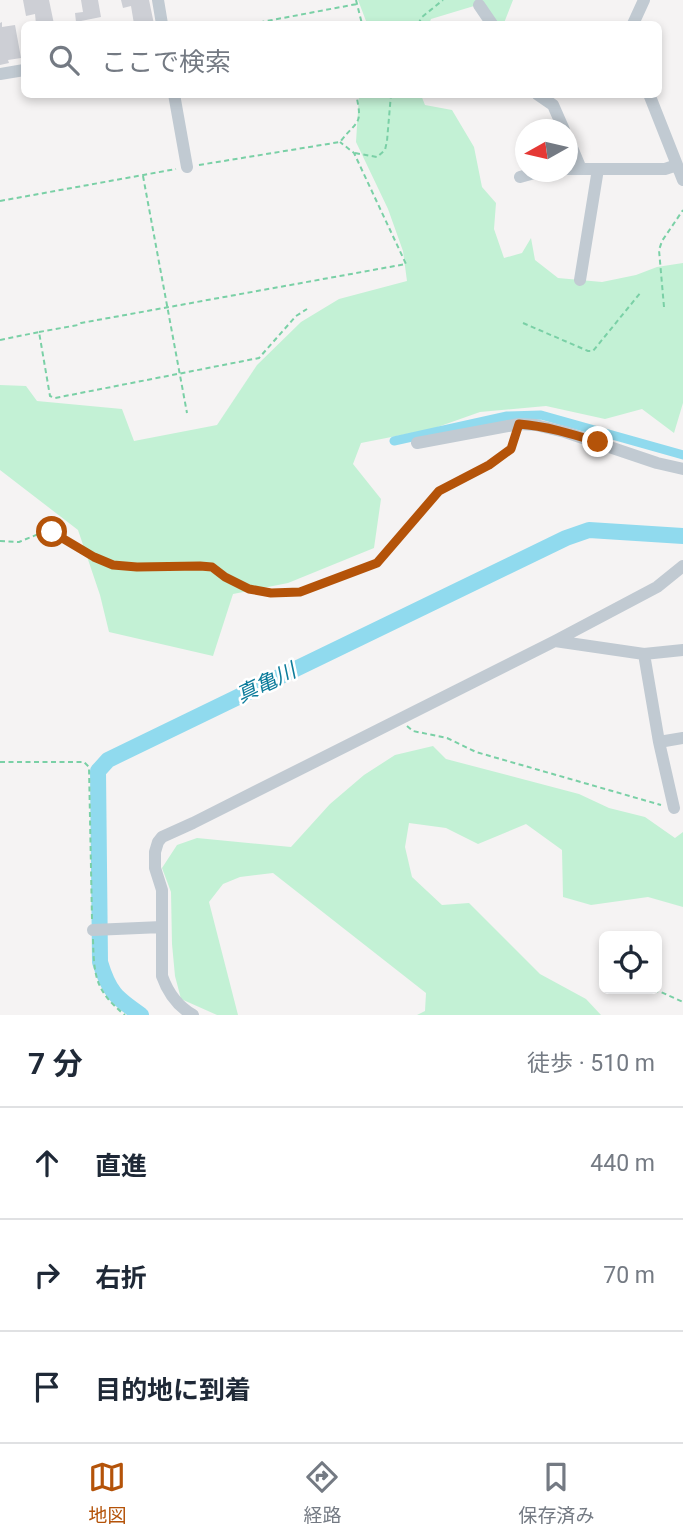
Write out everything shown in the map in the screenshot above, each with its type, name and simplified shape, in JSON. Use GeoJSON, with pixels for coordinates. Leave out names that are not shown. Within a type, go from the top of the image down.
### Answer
{"type":"FeatureCollection","features":[{"type":"Feature","properties":{"kind":"street"},"geometry":{"type":"LineString","coordinates":[[158,0],[162,21]]}},
{"type":"Feature","properties":{"kind":"street"},"geometry":{"type":"LineString","coordinates":[[634,21],[644,0]]}},
{"type":"Feature","properties":{"kind":"street"},"geometry":{"type":"LineString","coordinates":[[479,5],[490,21]]}},
{"type":"Feature","properties":{"kind":"street"},"geometry":{"type":"LineString","coordinates":[[0,74],[21,70]]}},
{"type":"Feature","properties":{"kind":"street"},"geometry":{"type":"LineString","coordinates":[[175,98],[187,167]]}},
{"type":"Feature","properties":{"kind":"street"},"geometry":{"type":"LineString","coordinates":[[543,98],[554,105],[560,119]]}},
{"type":"Feature","properties":{"kind":"street"},"geometry":{"type":"LineString","coordinates":[[651,98],[683,180]]}},
{"type":"Feature","properties":{"kind":"street"},"geometry":{"type":"LineString","coordinates":[[578,169],[665,169],[677,165]]}},
{"type":"Feature","properties":{"kind":"street"},"geometry":{"type":"LineString","coordinates":[[580,280],[598,169]]}},
{"type":"Feature","properties":{"kind":"street"},"geometry":{"type":"LineString","coordinates":[[417,443],[519,424],[536,425],[683,469]]}},
{"type":"Feature","properties":{"kind":"street"},"geometry":{"type":"LineString","coordinates":[[193,1015],[174,1000],[162,976],[162,890],[155,868],[155,852],[162,837],[555,641],[657,587],[683,566]]}},
{"type":"Feature","properties":{"kind":"street"},"geometry":{"type":"LineString","coordinates":[[555,641],[644,654],[683,650]]}},
{"type":"Feature","properties":{"kind":"street"},"geometry":{"type":"LineString","coordinates":[[644,654],[659,742],[674,808]]}},
{"type":"Feature","properties":{"kind":"street"},"geometry":{"type":"LineString","coordinates":[[659,742],[683,738]]}},
{"type":"Feature","properties":{"kind":"street"},"geometry":{"type":"LineString","coordinates":[[93,930],[162,927]]}},
{"type":"Feature","properties":{"kind":"path"},"geometry":{"type":"LineString","coordinates":[[420,21],[443,0]]}},
{"type":"Feature","properties":{"kind":"path"},"geometry":{"type":"LineString","coordinates":[[265,21],[356,2],[361,21]]}},
{"type":"Feature","properties":{"kind":"path"},"geometry":{"type":"LineString","coordinates":[[0,201],[340,142],[358,121],[360,113],[357,98]]}},
{"type":"Feature","properties":{"kind":"path"},"geometry":{"type":"LineString","coordinates":[[354,153],[377,157],[385,150],[391,98]]}},
{"type":"Feature","properties":{"kind":"path"},"geometry":{"type":"LineString","coordinates":[[0,340],[405,264],[354,153],[340,142]]}},
{"type":"Feature","properties":{"kind":"path"},"geometry":{"type":"LineString","coordinates":[[143,175],[187,413]]}},
{"type":"Feature","properties":{"kind":"path"},"geometry":{"type":"LineString","coordinates":[[664,307],[659,250],[683,210]]}},
{"type":"Feature","properties":{"kind":"path"},"geometry":{"type":"LineString","coordinates":[[523,323],[593,351],[641,292]]}},
{"type":"Feature","properties":{"kind":"path"},"geometry":{"type":"LineString","coordinates":[[39,332],[50,396],[55,398],[259,358],[296,316],[307,309]]}},
{"type":"Feature","properties":{"kind":"path"},"geometry":{"type":"LineString","coordinates":[[0,541],[19,542],[41,533],[52,532],[113,565],[212,567],[249,589],[271,593],[300,592],[377,563],[439,491],[489,465],[511,449],[519,424]]}},
{"type":"Feature","properties":{"kind":"path"},"geometry":{"type":"LineString","coordinates":[[398,720],[413,731],[447,738],[476,752],[674,808]]}},
{"type":"Feature","properties":{"kind":"path"},"geometry":{"type":"LineString","coordinates":[[0,762],[84,762],[89,766],[93,967],[103,994],[125,1015]]}},
{"type":"Feature","properties":{"kind":"path"},"geometry":{"type":"LineString","coordinates":[[662,992],[683,1002]]}},
{"type":"Feature","properties":{"kind":"green space"},"geometry":{"type":"Polygon","coordinates":[[[358,0],[513,0],[505,21],[493,21],[474,6],[430,21],[366,21],[358,0]]]}},
{"type":"Feature","properties":{"kind":"green space"},"geometry":{"type":"Polygon","coordinates":[[[359,98],[422,98],[425,105],[452,110],[474,147],[482,187],[496,203],[494,229],[504,258],[522,253],[531,238],[535,260],[558,278],[602,282],[683,263],[683,403],[674,433],[642,409],[605,419],[546,406],[480,412],[432,429],[361,443],[353,464],[381,499],[374,548],[288,583],[233,594],[213,656],[109,632],[100,595],[78,530],[0,470],[0,385],[26,386],[37,401],[122,409],[134,441],[217,425],[257,365],[301,322],[339,299],[407,281],[403,251],[388,209],[356,142],[359,98]]]}},
{"type":"Feature","properties":{"kind":"green space"},"geometry":{"type":"Polygon","coordinates":[[[433,746],[446,759],[579,794],[609,808],[645,817],[675,838],[683,832],[683,907],[648,897],[591,905],[563,897],[562,850],[526,824],[478,844],[446,828],[409,823],[405,847],[412,877],[442,905],[469,903],[540,974],[586,999],[601,1015],[417,1015],[425,1011],[426,993],[273,873],[240,877],[223,884],[209,902],[238,1015],[217,1015],[181,999],[175,976],[172,944],[171,892],[162,868],[177,845],[197,838],[291,847],[330,804],[364,775],[395,755],[433,746]]]}},
{"type":"Feature","properties":{"kind":"building"},"geometry":{"type":"Polygon","coordinates":[[[23,0],[49,0],[53,21],[36,21],[35,14],[26,16],[23,0]]]}},
{"type":"Feature","properties":{"kind":"building"},"geometry":{"type":"Polygon","coordinates":[[[81,0],[98,0],[101,17],[76,21],[75,13],[83,12],[81,0]]]}},
{"type":"Feature","properties":{"kind":"building"},"geometry":{"type":"Polygon","coordinates":[[[121,0],[149,0],[153,21],[134,21],[131,6],[123,8],[121,0]]]}},
{"type":"Feature","properties":{"kind":"building"},"geometry":{"type":"Polygon","coordinates":[[[2,22],[2,27],[15,25],[21,58],[8,60],[9,63],[0,65],[0,23],[2,22]]]}},
{"type":"Feature","properties":{"kind":"waterway"},"geometry":{"type":"LineString","coordinates":[[394,441],[507,416],[541,415],[683,455]]}},
{"type":"Feature","properties":{"kind":"waterway","name":"真亀川"},"geometry":{"type":"LineString","coordinates":[[141,1015],[114,993],[100,962],[98,771],[108,760],[566,538],[589,530],[683,536]]}},
{"type":"Feature","properties":{"kind":"route"},"geometry":{"type":"LineString","coordinates":[[52,532],[113,565],[212,567],[249,589],[271,593],[300,592],[377,563],[439,491],[489,465],[511,449],[519,424],[536,425],[598,442]]}}]}
